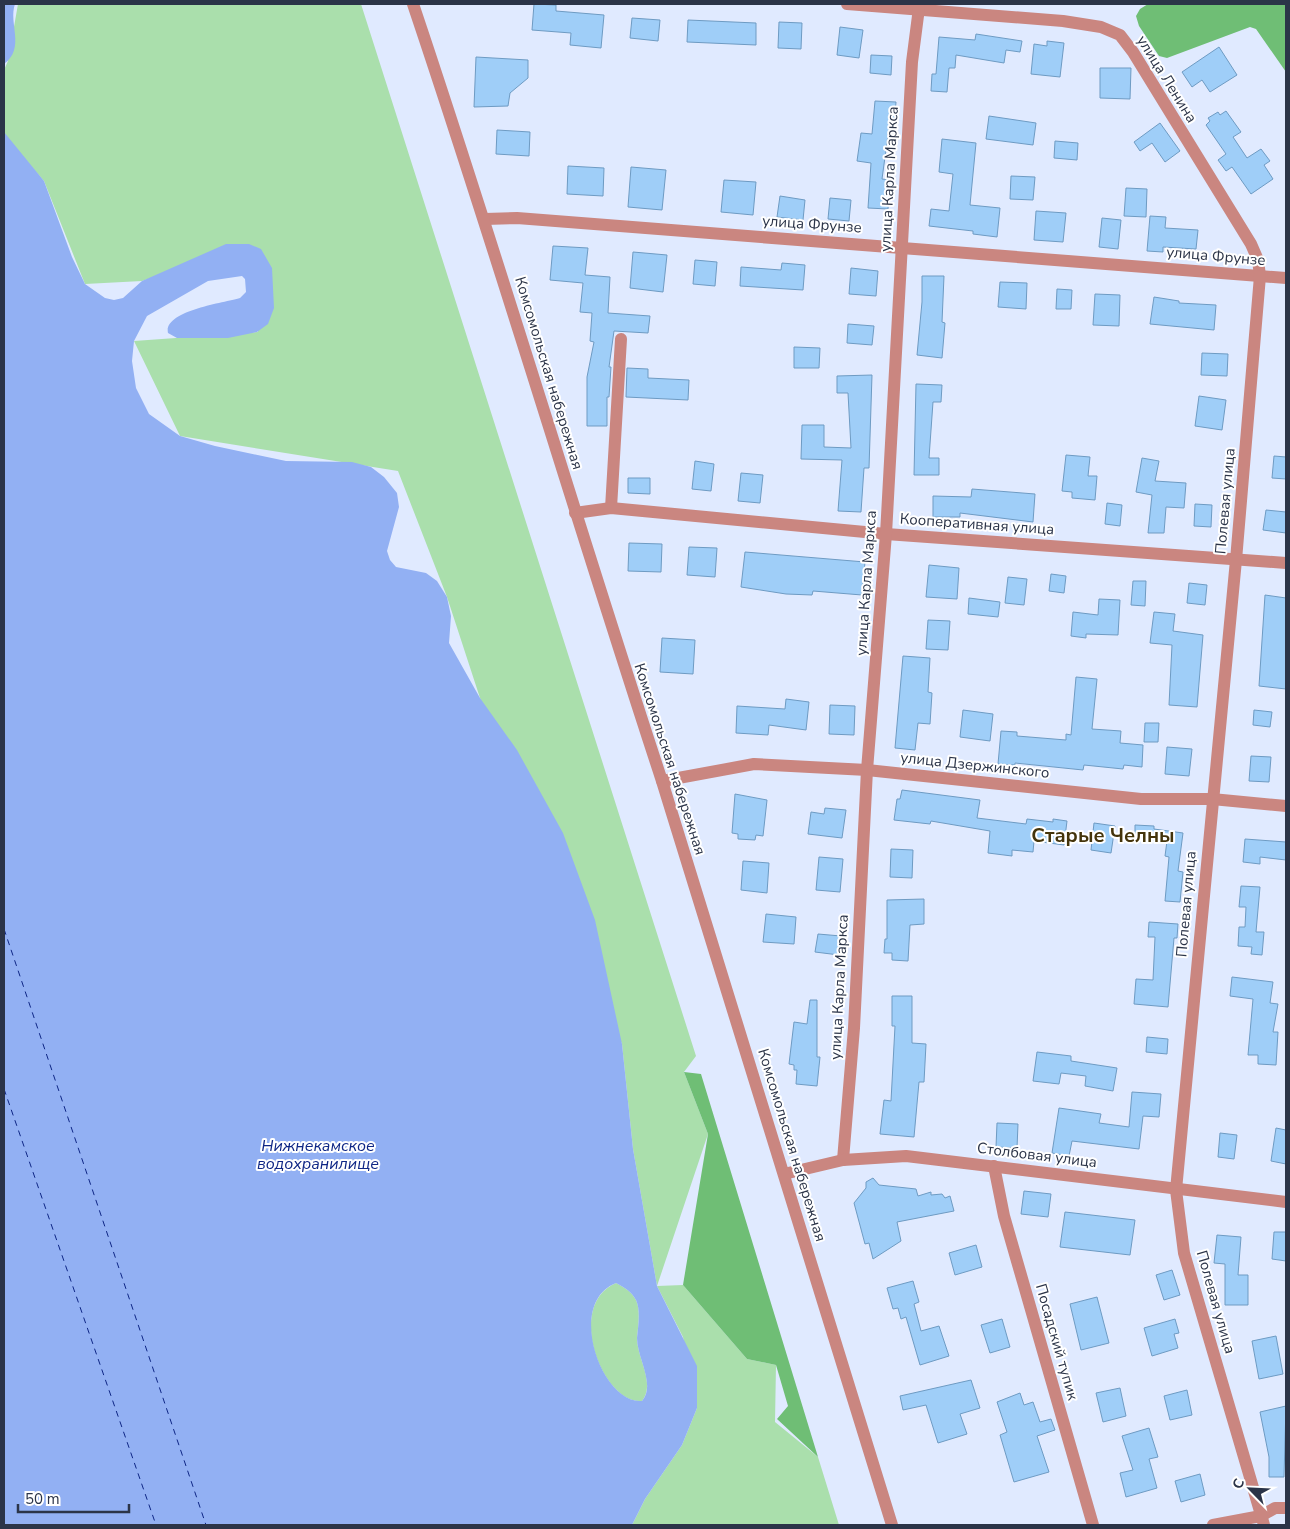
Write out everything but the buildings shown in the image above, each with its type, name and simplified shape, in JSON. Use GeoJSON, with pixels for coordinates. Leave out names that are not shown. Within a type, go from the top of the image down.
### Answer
{"type":"FeatureCollection","features":[{"type":"Feature","properties":{"kind":"street","name":"Комсомольская набережная"},"geometry":{"type":"LineString","coordinates":[[413,4],[485,219],[575,513],[662,781],[892,1525]]}},
{"type":"Feature","properties":{"kind":"street","name":"улица Ленина"},"geometry":{"type":"LineString","coordinates":[[847,4],[919,8],[1063,21],[1101,27],[1120,35],[1133,52],[1251,244],[1258,260],[1260,276]]}},
{"type":"Feature","properties":{"kind":"street","name":"улица Карла Маркса"},"geometry":{"type":"LineString","coordinates":[[843,1160],[854,1028],[867,770],[886,534],[912,62],[919,8]]}},
{"type":"Feature","properties":{"kind":"street","name":"улица Фрунзе"},"geometry":{"type":"LineString","coordinates":[[485,219],[518,218],[1286,278]]}},
{"type":"Feature","properties":{"kind":"street","name":"Полевая улица"},"geometry":{"type":"LineString","coordinates":[[1260,276],[1236,560],[1176,1190],[1184,1252],[1262,1521]]}},
{"type":"Feature","properties":{"kind":"street"},"geometry":{"type":"LineString","coordinates":[[611,508],[621,339]]}},
{"type":"Feature","properties":{"kind":"street","name":"Кооперативная улица"},"geometry":{"type":"LineString","coordinates":[[575,513],[611,508],[886,534],[1286,563]]}},
{"type":"Feature","properties":{"kind":"street","name":"улица Дзержинского"},"geometry":{"type":"LineString","coordinates":[[662,781],[754,764],[867,770],[1142,799],[1212,799],[1286,806]]}},
{"type":"Feature","properties":{"kind":"street","name":"Столбовая улица"},"geometry":{"type":"LineString","coordinates":[[784,1174],[843,1160],[906,1156],[1286,1202]]}},
{"type":"Feature","properties":{"kind":"street","name":"Посадский тупик"},"geometry":{"type":"LineString","coordinates":[[994,1166],[1004,1216],[1093,1525]]}},
{"type":"Feature","properties":{"kind":"street"},"geometry":{"type":"LineString","coordinates":[[1213,1525],[1262,1521],[1275,1508],[1286,1508]]}},
{"type":"Feature","properties":{"kind":"green space"},"geometry":{"type":"Polygon","coordinates":[[[18,4],[361,4],[696,1056],[684,1072],[708,1134],[657,1286],[633,1149],[622,1044],[480,698],[447,597],[398,471],[180,436],[134,341],[258,332],[249,244],[142,281],[85,284],[44,181],[4,135],[4,70],[8,61],[18,4]]]}},
{"type":"Feature","properties":{"kind":"green space"},"geometry":{"type":"Polygon","coordinates":[[[1148,4],[1286,4],[1286,72],[1256,29],[1250,27],[1167,58],[1159,56],[1139,26],[1136,16],[1140,9],[1148,4]]]}},
{"type":"Feature","properties":{"kind":"green space"},"geometry":{"type":"Polygon","coordinates":[[[684,1072],[701,1074],[818,1457],[777,1419],[788,1406],[776,1365],[747,1359],[683,1285],[708,1134],[684,1072]]]}},
{"type":"Feature","properties":{"kind":"green space"},"geometry":{"type":"Polygon","coordinates":[[[616,1283],[630,1292],[638,1304],[637,1338],[647,1379],[646,1394],[642,1401],[628,1398],[614,1387],[603,1371],[595,1352],[591,1331],[593,1311],[601,1295],[616,1283]]]}},
{"type":"Feature","properties":{"kind":"green space"},"geometry":{"type":"Polygon","coordinates":[[[683,1285],[747,1359],[776,1365],[775,1422],[818,1457],[839,1525],[632,1525],[645,1499],[682,1445],[697,1408],[683,1337],[657,1286],[683,1285]]]}},
{"type":"Feature","properties":{"kind":"water"},"geometry":{"type":"Polygon","coordinates":[[[4,4],[15,4],[13,19],[15,43],[11,58],[4,64],[4,4]]]}},
{"type":"Feature","properties":{"kind":"water","name":"Нижнекамское водохранилище"},"geometry":{"type":"Polygon","coordinates":[[[4,132],[44,181],[72,257],[85,284],[105,298],[114,300],[123,298],[142,281],[226,244],[249,244],[261,249],[272,268],[274,308],[268,324],[257,332],[228,338],[177,338],[168,333],[169,325],[184,314],[208,305],[240,298],[246,292],[245,279],[242,276],[208,281],[147,316],[134,341],[132,361],[136,388],[149,414],[180,436],[215,446],[286,461],[352,462],[371,467],[384,477],[397,493],[399,507],[387,551],[390,560],[396,567],[426,573],[437,581],[447,597],[451,616],[449,643],[480,698],[517,750],[563,833],[595,920],[622,1044],[633,1149],[657,1286],[697,1366],[697,1408],[682,1445],[645,1499],[632,1525],[4,1525],[4,132]],[[616,1283],[601,1294],[593,1310],[591,1330],[595,1351],[603,1371],[614,1387],[627,1398],[642,1401],[646,1395],[647,1379],[637,1338],[638,1304],[628,1290],[616,1283]]]}},
{"type":"Feature","properties":{"kind":"ferry route"},"geometry":{"type":"LineString","coordinates":[[4,929],[206,1525]]}},
{"type":"Feature","properties":{"kind":"ferry route"},"geometry":{"type":"LineString","coordinates":[[4,1089],[156,1525]]}},
{"type":"Feature","properties":{"kind":"district","name":"Старые Челны"},"geometry":{"type":"Point","coordinates":[1103,835]}}]}
